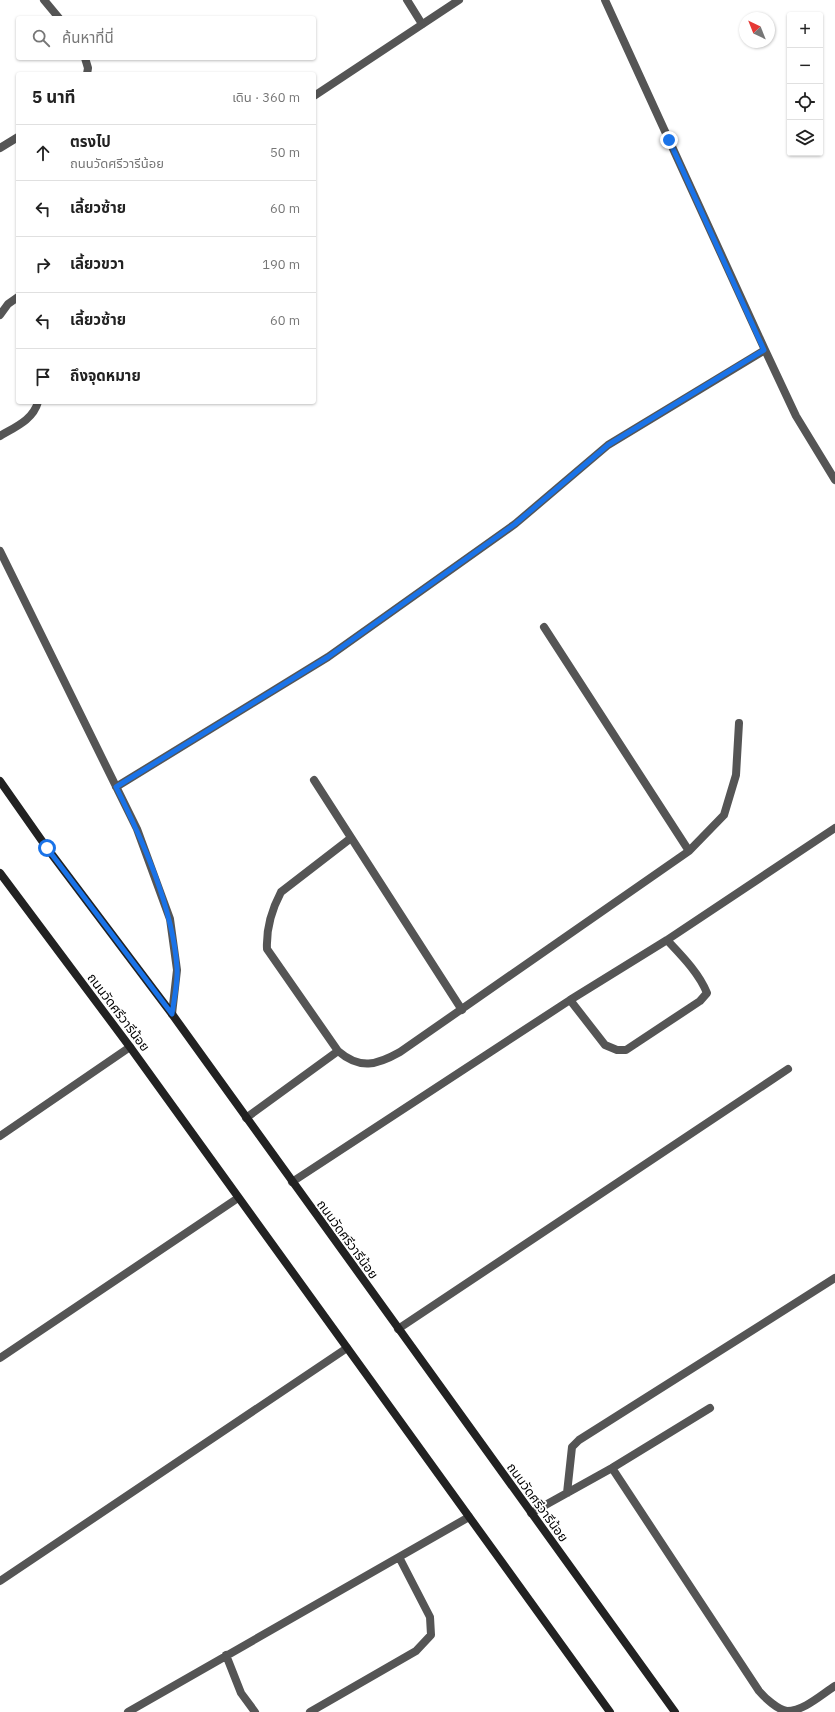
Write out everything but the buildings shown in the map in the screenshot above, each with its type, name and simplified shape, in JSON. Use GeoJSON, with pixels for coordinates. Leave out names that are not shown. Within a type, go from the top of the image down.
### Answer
{"type":"FeatureCollection","features":[{"type":"Feature","properties":{"kind":"main road","name":"ถนนวัดศรีวารีน้อย"},"geometry":{"type":"LineString","coordinates":[[0,781],[47,848],[172,1014],[675,1712]]}},
{"type":"Feature","properties":{"kind":"main road","name":"ถนนวัดศรีวารีน้อย"},"geometry":{"type":"LineString","coordinates":[[0,873],[3,883],[130,1047],[610,1712]]}},
{"type":"Feature","properties":{"kind":"street"},"geometry":{"type":"LineString","coordinates":[[44,0],[57,16]]}},
{"type":"Feature","properties":{"kind":"street"},"geometry":{"type":"LineString","coordinates":[[407,0],[422,24]]}},
{"type":"Feature","properties":{"kind":"street"},"geometry":{"type":"LineString","coordinates":[[316,95],[459,0]]}},
{"type":"Feature","properties":{"kind":"street"},"geometry":{"type":"LineString","coordinates":[[605,0],[764,350],[796,416],[831,465],[835,480]]}},
{"type":"Feature","properties":{"kind":"street"},"geometry":{"type":"LineString","coordinates":[[86,60],[88,68],[87,72]]}},
{"type":"Feature","properties":{"kind":"street"},"geometry":{"type":"LineString","coordinates":[[0,148],[16,137]]}},
{"type":"Feature","properties":{"kind":"street"},"geometry":{"type":"LineString","coordinates":[[0,315],[8,304],[16,298]]}},
{"type":"Feature","properties":{"kind":"street"},"geometry":{"type":"LineString","coordinates":[[116,787],[328,657],[515,524],[608,445],[764,350]]}},
{"type":"Feature","properties":{"kind":"street"},"geometry":{"type":"LineString","coordinates":[[0,436],[23,422],[36,411],[38,404]]}},
{"type":"Feature","properties":{"kind":"street"},"geometry":{"type":"LineString","coordinates":[[0,551],[137,829],[170,919],[177,970],[172,1014]]}},
{"type":"Feature","properties":{"kind":"street"},"geometry":{"type":"LineString","coordinates":[[544,627],[689,851]]}},
{"type":"Feature","properties":{"kind":"street"},"geometry":{"type":"LineString","coordinates":[[351,838],[281,892],[274,905],[266,934],[267,949],[338,1051],[348,1059],[366,1064],[383,1061],[400,1052],[689,851],[724,815],[736,775],[739,723]]}},
{"type":"Feature","properties":{"kind":"street"},"geometry":{"type":"LineString","coordinates":[[314,780],[462,1010]]}},
{"type":"Feature","properties":{"kind":"street"},"geometry":{"type":"LineString","coordinates":[[292,1182],[570,1000],[667,940],[835,828]]}},
{"type":"Feature","properties":{"kind":"street"},"geometry":{"type":"LineString","coordinates":[[570,1000],[605,1044],[617,1050],[626,1050],[700,1001],[707,993],[693,969],[667,940]]}},
{"type":"Feature","properties":{"kind":"street"},"geometry":{"type":"LineString","coordinates":[[0,1136],[130,1047]]}},
{"type":"Feature","properties":{"kind":"street"},"geometry":{"type":"LineString","coordinates":[[246,1118],[338,1051]]}},
{"type":"Feature","properties":{"kind":"street"},"geometry":{"type":"LineString","coordinates":[[398,1329],[788,1069]]}},
{"type":"Feature","properties":{"kind":"street"},"geometry":{"type":"LineString","coordinates":[[0,1358],[238,1198]]}},
{"type":"Feature","properties":{"kind":"street"},"geometry":{"type":"LineString","coordinates":[[567,1493],[572,1447],[579,1440],[835,1278]]}},
{"type":"Feature","properties":{"kind":"street"},"geometry":{"type":"LineString","coordinates":[[0,1582],[347,1348]]}},
{"type":"Feature","properties":{"kind":"street"},"geometry":{"type":"LineString","coordinates":[[532,1513],[612,1468],[710,1408]]}},
{"type":"Feature","properties":{"kind":"street"},"geometry":{"type":"LineString","coordinates":[[612,1468],[759,1691],[770,1702],[787,1711],[802,1708],[835,1686]]}},
{"type":"Feature","properties":{"kind":"street"},"geometry":{"type":"LineString","coordinates":[[128,1712],[469,1517]]}},
{"type":"Feature","properties":{"kind":"street"},"geometry":{"type":"LineString","coordinates":[[310,1712],[416,1651],[431,1635],[430,1617],[399,1557]]}},
{"type":"Feature","properties":{"kind":"street"},"geometry":{"type":"LineString","coordinates":[[226,1655],[240,1693],[255,1712]]}},
{"type":"Feature","properties":{"kind":"route"},"geometry":{"type":"LineString","coordinates":[[47,848],[172,1014],[177,970],[170,919],[137,829],[116,787],[328,657],[515,524],[572,474],[608,445],[764,350],[669,140]]}}]}
